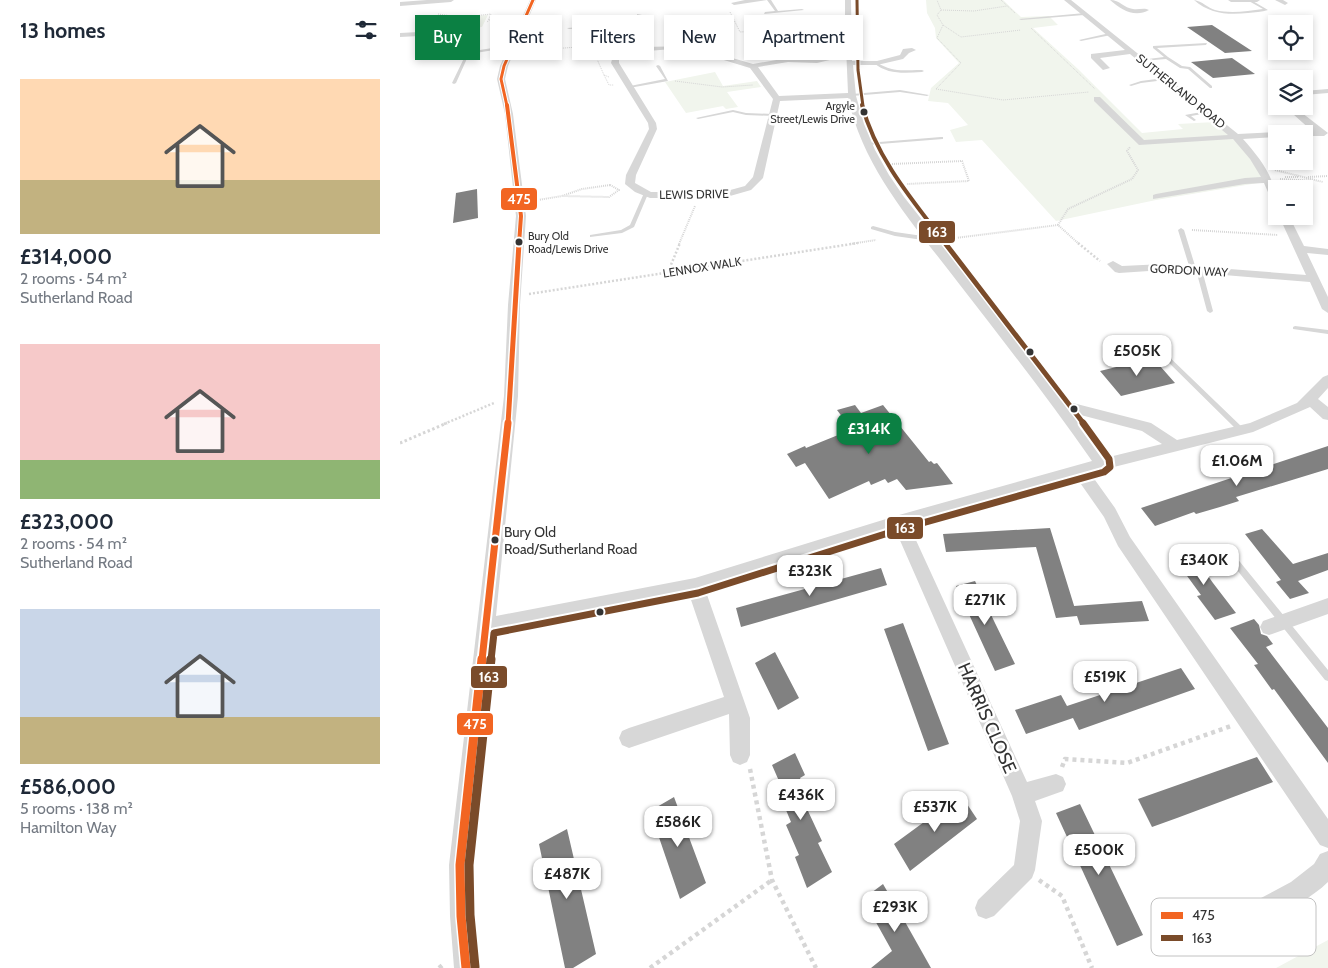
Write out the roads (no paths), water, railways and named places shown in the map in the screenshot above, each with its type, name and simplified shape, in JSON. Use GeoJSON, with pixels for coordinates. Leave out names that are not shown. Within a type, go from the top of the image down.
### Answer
{"type":"FeatureCollection","features":[{"type":"Feature","properties":{"kind":"street"},"geometry":{"type":"LineString","coordinates":[[400,4],[451,0]]}},
{"type":"Feature","properties":{"kind":"street"},"geometry":{"type":"LineString","coordinates":[[526,15],[533,0]]}},
{"type":"Feature","properties":{"kind":"street"},"geometry":{"type":"LineString","coordinates":[[734,3],[764,0]]}},
{"type":"Feature","properties":{"kind":"street"},"geometry":{"type":"LineString","coordinates":[[848,0],[849,15]]}},
{"type":"Feature","properties":{"kind":"street","name":"SUTHERLAND ROAD"},"geometry":{"type":"LineString","coordinates":[[1066,0],[1236,136],[1250,150],[1268,179]]}},
{"type":"Feature","properties":{"kind":"street"},"geometry":{"type":"LineString","coordinates":[[1113,0],[1130,11],[1146,10]]}},
{"type":"Feature","properties":{"kind":"street"},"geometry":{"type":"LineString","coordinates":[[1231,0],[1257,0]]}},
{"type":"Feature","properties":{"kind":"street"},"geometry":{"type":"LineString","coordinates":[[435,15],[442,2]]}},
{"type":"Feature","properties":{"kind":"street"},"geometry":{"type":"LineString","coordinates":[[400,35],[415,34]]}},
{"type":"Feature","properties":{"kind":"street"},"geometry":{"type":"LineString","coordinates":[[654,48],[699,45],[753,66],[788,60],[820,60]]}},
{"type":"Feature","properties":{"kind":"street"},"geometry":{"type":"LineString","coordinates":[[850,63],[876,63],[903,57],[906,50],[912,50]]}},
{"type":"Feature","properties":{"kind":"street"},"geometry":{"type":"LineString","coordinates":[[1106,68],[1094,56],[1131,52]]}},
{"type":"Feature","properties":{"kind":"street"},"geometry":{"type":"LineString","coordinates":[[466,968],[461,916],[460,865],[511,396],[514,305],[521,216],[509,114],[501,79],[507,60]]}},
{"type":"Feature","properties":{"kind":"street"},"geometry":{"type":"LineString","coordinates":[[616,60],[615,63],[653,128],[631,175],[630,181],[633,186],[619,190]]}},
{"type":"Feature","properties":{"kind":"street"},"geometry":{"type":"LineString","coordinates":[[850,60],[852,95],[858,121],[866,144],[877,165],[931,240],[1060,405],[1102,464]]}},
{"type":"Feature","properties":{"kind":"street"},"geometry":{"type":"LineString","coordinates":[[753,66],[777,99],[852,95]]}},
{"type":"Feature","properties":{"kind":"street"},"geometry":{"type":"LineString","coordinates":[[1313,92],[1328,91]]}},
{"type":"Feature","properties":{"kind":"street","name":"LEWIS DRIVE"},"geometry":{"type":"LineString","coordinates":[[633,186],[646,194],[723,195],[737,192],[754,183],[758,178],[777,99]]}},
{"type":"Feature","properties":{"kind":"street"},"geometry":{"type":"LineString","coordinates":[[1097,99],[1142,143],[1268,134]]}},
{"type":"Feature","properties":{"kind":"street"},"geometry":{"type":"LineString","coordinates":[[1300,115],[1324,133]]}},
{"type":"Feature","properties":{"kind":"street"},"geometry":{"type":"LineString","coordinates":[[1156,197],[1245,181],[1268,179]]}},
{"type":"Feature","properties":{"kind":"street"},"geometry":{"type":"LineString","coordinates":[[1288,225],[1328,309]]}},
{"type":"Feature","properties":{"kind":"street"},"geometry":{"type":"LineString","coordinates":[[1299,249],[1328,252]]}},
{"type":"Feature","properties":{"kind":"street","name":"GORDON WAY"},"geometry":{"type":"LineString","coordinates":[[1113,264],[1120,270],[1152,267],[1196,269],[1314,279]]}},
{"type":"Feature","properties":{"kind":"street"},"geometry":{"type":"LineString","coordinates":[[486,626],[695,585],[899,521],[1079,470],[1241,430],[1261,423],[1310,400],[1328,380]]}},
{"type":"Feature","properties":{"kind":"street"},"geometry":{"type":"LineString","coordinates":[[1310,400],[1328,415]]}},
{"type":"Feature","properties":{"kind":"street"},"geometry":{"type":"LineString","coordinates":[[1060,405],[1146,426],[1174,445]]}},
{"type":"Feature","properties":{"kind":"street"},"geometry":{"type":"LineString","coordinates":[[1079,470],[1116,522],[1124,541],[1328,837]]}},
{"type":"Feature","properties":{"kind":"street","name":"HARRIS CLOSE"},"geometry":{"type":"LineString","coordinates":[[899,521],[1022,794],[1031,821],[1024,870],[986,908]]}},
{"type":"Feature","properties":{"kind":"street"},"geometry":{"type":"LineString","coordinates":[[695,585],[740,718],[740,755]]}},
{"type":"Feature","properties":{"kind":"street"},"geometry":{"type":"LineString","coordinates":[[1276,625],[1328,606]]}},
{"type":"Feature","properties":{"kind":"street"},"geometry":{"type":"LineString","coordinates":[[630,738],[735,703]]}},
{"type":"Feature","properties":{"kind":"street"},"geometry":{"type":"LineString","coordinates":[[1022,794],[1056,784]]}},
{"type":"Feature","properties":{"kind":"street"},"geometry":{"type":"LineString","coordinates":[[1285,898],[1303,890],[1326,868],[1328,862]]}},
{"type":"Feature","properties":{"kind":"lane"},"geometry":{"type":"LineString","coordinates":[[769,0],[777,12]]}},
{"type":"Feature","properties":{"kind":"lane"},"geometry":{"type":"LineString","coordinates":[[1196,0],[1209,10],[1218,13],[1266,10],[1249,0]]}},
{"type":"Feature","properties":{"kind":"lane"},"geometry":{"type":"LineString","coordinates":[[765,13],[802,10]]}},
{"type":"Feature","properties":{"kind":"lane"},"geometry":{"type":"LineString","coordinates":[[1021,19],[1084,14]]}},
{"type":"Feature","properties":{"kind":"lane"},"geometry":{"type":"LineString","coordinates":[[1082,40],[1110,34]]}},
{"type":"Feature","properties":{"kind":"lane"},"geometry":{"type":"LineString","coordinates":[[1206,44],[1154,48],[1181,67],[1188,68],[1211,87]]}},
{"type":"Feature","properties":{"kind":"lane"},"geometry":{"type":"LineString","coordinates":[[454,83],[468,53],[490,51]]}},
{"type":"Feature","properties":{"kind":"lane"},"geometry":{"type":"LineString","coordinates":[[1142,60],[1167,58]]}},
{"type":"Feature","properties":{"kind":"lane"},"geometry":{"type":"LineString","coordinates":[[876,63],[881,68],[889,71],[922,71]]}},
{"type":"Feature","properties":{"kind":"lane"},"geometry":{"type":"LineString","coordinates":[[629,85],[668,80],[658,66]]}},
{"type":"Feature","properties":{"kind":"lane"},"geometry":{"type":"LineString","coordinates":[[1131,85],[1164,79]]}},
{"type":"Feature","properties":{"kind":"lane"},"geometry":{"type":"LineString","coordinates":[[852,95],[900,91],[927,95]]}},
{"type":"Feature","properties":{"kind":"lane"},"geometry":{"type":"LineString","coordinates":[[698,118],[734,111],[746,114],[773,115]]}},
{"type":"Feature","properties":{"kind":"lane"},"geometry":{"type":"LineString","coordinates":[[1194,120],[1187,115],[1207,112]]}},
{"type":"Feature","properties":{"kind":"lane"},"geometry":{"type":"LineString","coordinates":[[866,144],[941,138]]}},
{"type":"Feature","properties":{"kind":"lane"},"geometry":{"type":"LineString","coordinates":[[592,236],[622,231],[632,226],[646,194]]}},
{"type":"Feature","properties":{"kind":"lane"},"geometry":{"type":"LineString","coordinates":[[873,228],[931,240]]}},
{"type":"Feature","properties":{"kind":"lane"},"geometry":{"type":"LineString","coordinates":[[1181,230],[1210,312]]}},
{"type":"Feature","properties":{"kind":"lane"},"geometry":{"type":"LineString","coordinates":[[1295,328],[1328,332]]}},
{"type":"Feature","properties":{"kind":"lane"},"geometry":{"type":"LineString","coordinates":[[1160,351],[1241,430]]}},
{"type":"Feature","properties":{"kind":"lane"},"geometry":{"type":"LineString","coordinates":[[1224,548],[1276,625],[1328,677]]}},
{"type":"Feature","properties":{"kind":"place","name":"Argyle Street/Lewis Drive"},"geometry":{"type":"Point","coordinates":[864,112]}},
{"type":"Feature","properties":{"kind":"place","name":"Bury Old Road/Lewis Drive"},"geometry":{"type":"Point","coordinates":[519,242]}},
{"type":"Feature","properties":{"kind":"place","name":"Bury Old Road/Sutherland Road"},"geometry":{"type":"Point","coordinates":[495,540]}}]}
